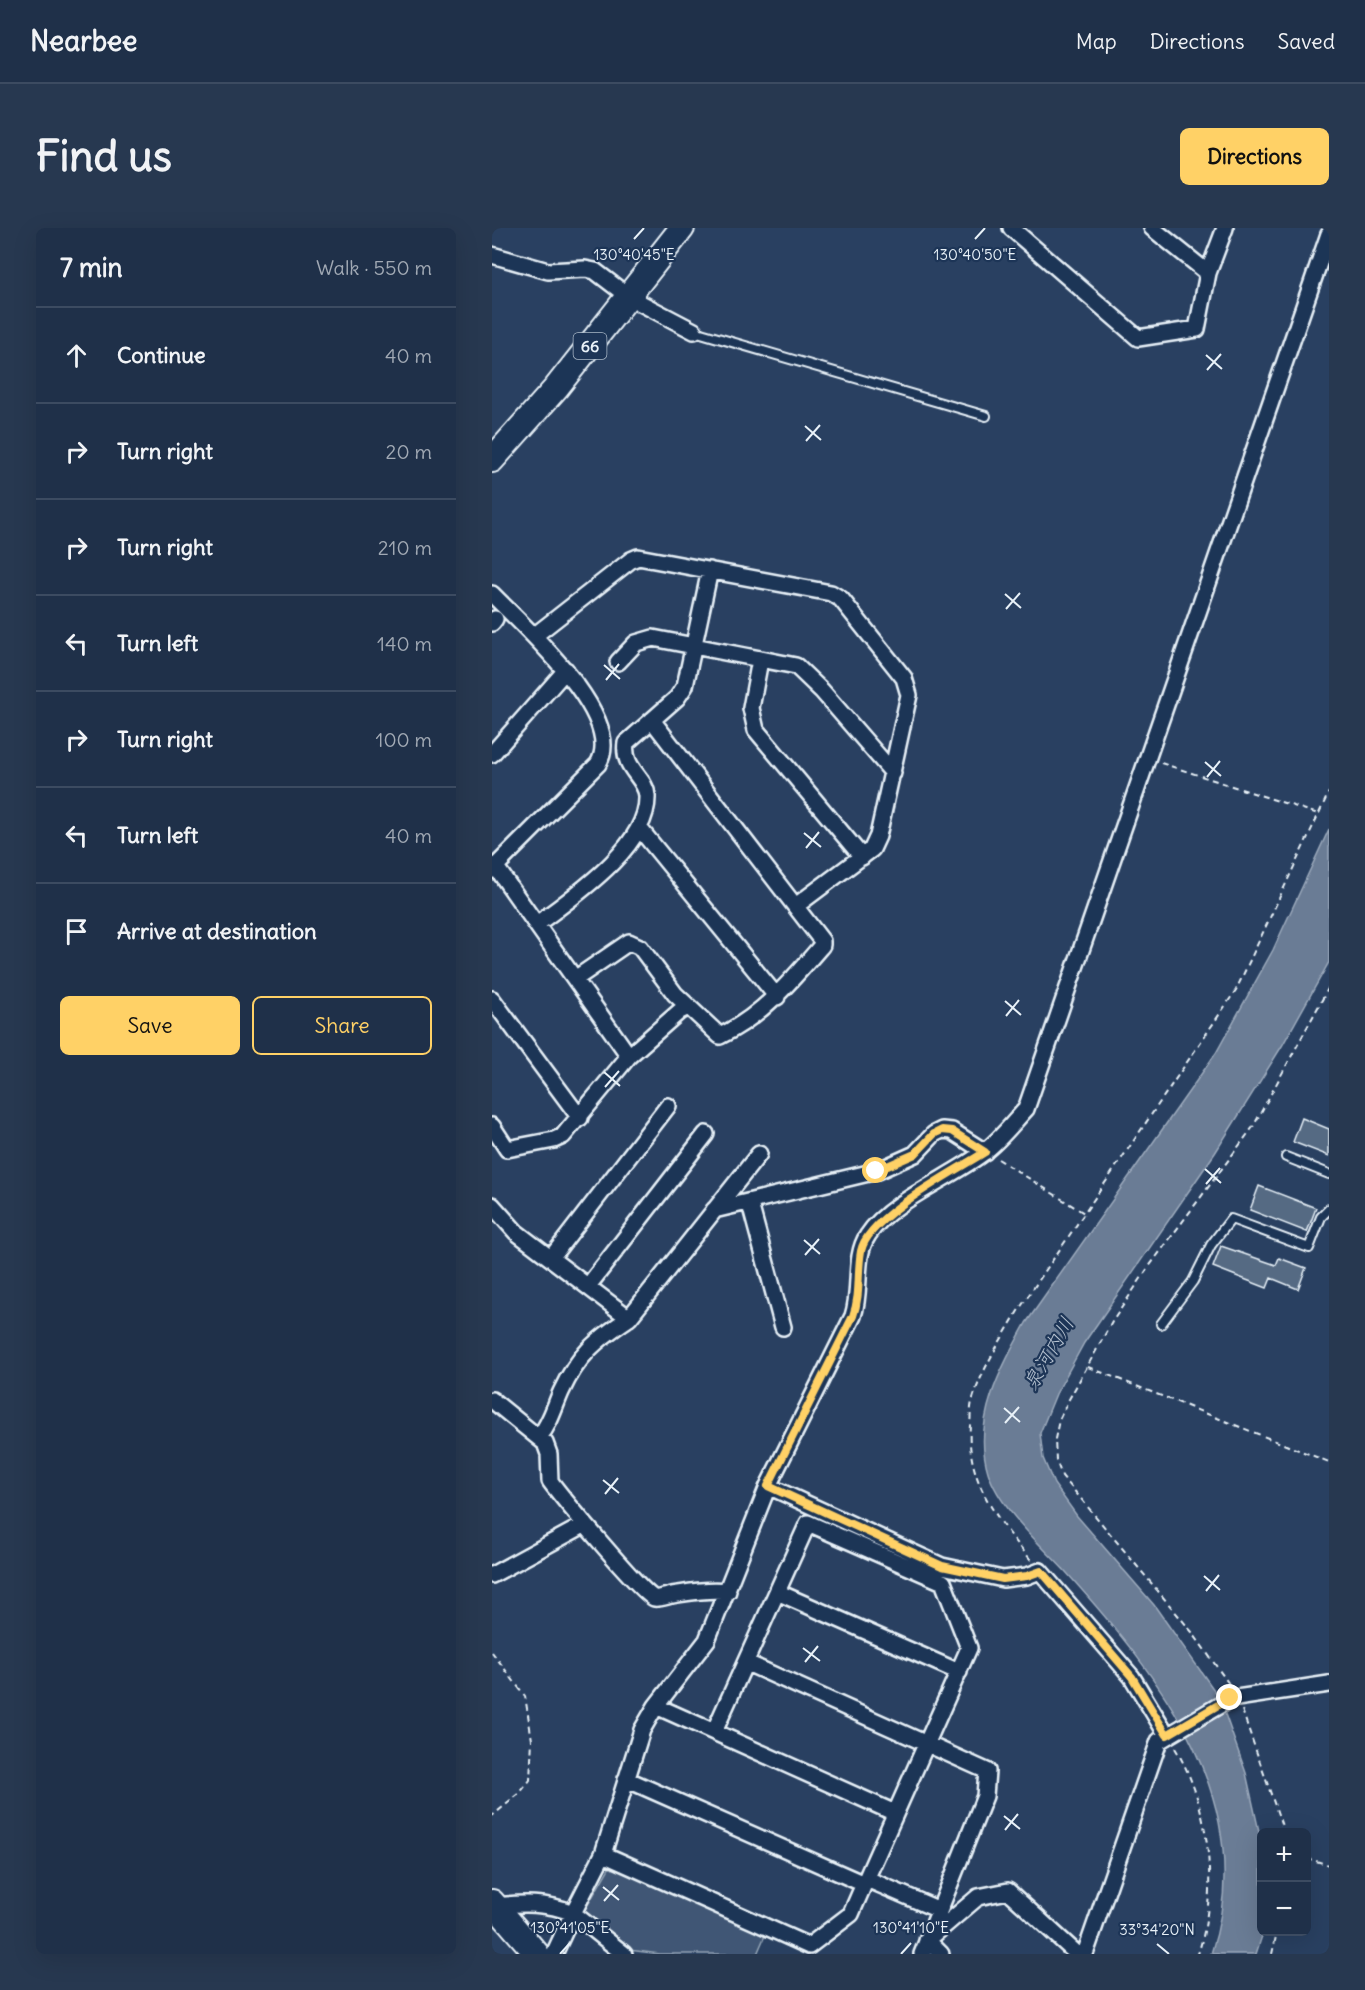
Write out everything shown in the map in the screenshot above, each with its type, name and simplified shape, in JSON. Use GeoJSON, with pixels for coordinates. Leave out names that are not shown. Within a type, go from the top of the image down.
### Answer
{"type":"FeatureCollection","features":[{"type":"Feature","properties":{"kind":"main road","name":"66"},"geometry":{"type":"LineString","coordinates":[[492,460],[629,297],[682,228]]}},
{"type":"Feature","properties":{"kind":"main road"},"geometry":{"type":"LineString","coordinates":[[493,1904],[537,1954]]}},
{"type":"Feature","properties":{"kind":"street"},"geometry":{"type":"LineString","coordinates":[[1011,228],[1138,338],[1197,329],[1208,273],[1225,228]]}},
{"type":"Feature","properties":{"kind":"street"},"geometry":{"type":"LineString","coordinates":[[1152,228],[1208,273]]}},
{"type":"Feature","properties":{"kind":"street"},"geometry":{"type":"LineString","coordinates":[[554,1954],[603,1854],[642,1730],[656,1706],[706,1640],[728,1591],[768,1486],[853,1316],[858,1301],[861,1251],[867,1236],[886,1215],[985,1152],[1026,1109],[1329,234]]}},
{"type":"Feature","properties":{"kind":"street"},"geometry":{"type":"LineString","coordinates":[[492,255],[549,271],[585,269],[595,271],[629,297],[694,330]]}},
{"type":"Feature","properties":{"kind":"street"},"geometry":{"type":"LineString","coordinates":[[534,636],[631,560],[648,558],[831,593],[850,608],[909,686],[878,836],[872,849],[797,905]]}},
{"type":"Feature","properties":{"kind":"street"},"geometry":{"type":"LineString","coordinates":[[537,924],[575,896],[609,865],[640,829],[646,809],[647,793],[627,762],[626,743],[677,698],[685,686],[710,570]]}},
{"type":"Feature","properties":{"kind":"street"},"geometry":{"type":"LineString","coordinates":[[492,594],[566,670],[603,733],[603,755],[545,820],[494,868],[537,924],[629,1056]]}},
{"type":"Feature","properties":{"kind":"street"},"geometry":{"type":"LineString","coordinates":[[618,662],[636,643],[644,638],[653,638],[796,666],[805,672],[892,773]]}},
{"type":"Feature","properties":{"kind":"street"},"geometry":{"type":"LineString","coordinates":[[760,660],[751,708],[756,730],[862,857]]}},
{"type":"Feature","properties":{"kind":"street"},"geometry":{"type":"LineString","coordinates":[[492,754],[566,670]]}},
{"type":"Feature","properties":{"kind":"street"},"geometry":{"type":"LineString","coordinates":[[576,979],[630,942],[640,947],[675,994],[720,1036],[734,1029],[777,997],[822,945],[822,941],[797,905],[652,720]]}},
{"type":"Feature","properties":{"kind":"street"},"geometry":{"type":"LineString","coordinates":[[640,829],[777,997]]}},
{"type":"Feature","properties":{"kind":"street"},"geometry":{"type":"LineString","coordinates":[[492,999],[580,1118]]}},
{"type":"Feature","properties":{"kind":"street"},"geometry":{"type":"LineString","coordinates":[[492,1126],[507,1149],[554,1140],[563,1136],[629,1056],[680,1011],[689,1007]]}},
{"type":"Feature","properties":{"kind":"street"},"geometry":{"type":"LineString","coordinates":[[551,1258],[668,1106]]}},
{"type":"Feature","properties":{"kind":"street"},"geometry":{"type":"LineString","coordinates":[[714,1210],[750,1204],[876,1171],[915,1154],[934,1134],[942,1130],[952,1131],[985,1152]]}},
{"type":"Feature","properties":{"kind":"street"},"geometry":{"type":"LineString","coordinates":[[588,1286],[706,1134]]}},
{"type":"Feature","properties":{"kind":"street"},"geometry":{"type":"LineString","coordinates":[[539,1437],[547,1428],[573,1368],[589,1346],[629,1318],[759,1154]]}},
{"type":"Feature","properties":{"kind":"street"},"geometry":{"type":"LineString","coordinates":[[750,1204],[783,1327]]}},
{"type":"Feature","properties":{"kind":"street"},"geometry":{"type":"LineString","coordinates":[[492,1205],[516,1232],[629,1318]]}},
{"type":"Feature","properties":{"kind":"street"},"geometry":{"type":"LineString","coordinates":[[492,1400],[545,1443],[549,1454],[549,1481],[566,1498],[584,1525],[611,1552],[644,1593],[654,1598],[712,1589],[728,1591]]}},
{"type":"Feature","properties":{"kind":"street"},"geometry":{"type":"LineString","coordinates":[[768,1486],[942,1566],[1003,1579],[1027,1576],[1041,1571],[1132,1677],[1170,1733]]}},
{"type":"Feature","properties":{"kind":"street"},"geometry":{"type":"LineString","coordinates":[[603,1854],[810,1946],[851,1914],[969,1648],[943,1582],[808,1523],[714,1732]]}},
{"type":"Feature","properties":{"kind":"street"},"geometry":{"type":"LineString","coordinates":[[492,1575],[584,1525]]}},
{"type":"Feature","properties":{"kind":"street"},"geometry":{"type":"LineString","coordinates":[[777,1592],[958,1672]]}},
{"type":"Feature","properties":{"kind":"street"},"geometry":{"type":"LineString","coordinates":[[747,1663],[987,1771],[985,1796],[925,1947]]}},
{"type":"Feature","properties":{"kind":"street"},"geometry":{"type":"LineString","coordinates":[[1085,1954],[1160,1741],[1170,1733],[1234,1698],[1329,1684]]}},
{"type":"Feature","properties":{"kind":"street"},"geometry":{"type":"LineString","coordinates":[[656,1706],[895,1813]]}},
{"type":"Feature","properties":{"kind":"street"},"geometry":{"type":"LineString","coordinates":[[627,1779],[939,1910]]}},
{"type":"Feature","properties":{"kind":"street"},"geometry":{"type":"LineString","coordinates":[[925,1947],[978,1897],[1008,1891],[1077,1954]]}},
{"type":"Feature","properties":{"kind":"street"},"geometry":{"type":"LineString","coordinates":[[493,1904],[525,1902],[544,1904],[573,1913],[624,1954]]}},
{"type":"Feature","properties":{"kind":"street"},"geometry":{"type":"LineString","coordinates":[[925,1947],[941,1954]]}},
{"type":"Feature","properties":{"kind":"lane"},"geometry":{"type":"LineString","coordinates":[[694,330],[986,416]]}},
{"type":"Feature","properties":{"kind":"lane"},"geometry":{"type":"LineString","coordinates":[[1286,1157],[1329,1174]]}},
{"type":"Feature","properties":{"kind":"lane"},"geometry":{"type":"LineString","coordinates":[[1161,1324],[1193,1281],[1211,1245],[1231,1219],[1309,1248],[1321,1217],[1329,1209]]}},
{"type":"Feature","properties":{"kind":"path"},"geometry":{"type":"LineString","coordinates":[[1146,759],[1319,814]]}},
{"type":"Feature","properties":{"kind":"path"},"geometry":{"type":"LineString","coordinates":[[1041,1571],[1000,1524],[978,1486],[969,1447],[972,1403],[992,1356],[1008,1329],[1236,990],[1329,792]]}},
{"type":"Feature","properties":{"kind":"path"},"geometry":{"type":"LineString","coordinates":[[1282,1828],[1234,1698],[1192,1632],[1062,1476],[1056,1460],[1055,1440],[1059,1420],[1112,1322],[1148,1268],[1252,1127],[1329,987]]}},
{"type":"Feature","properties":{"kind":"path"},"geometry":{"type":"LineString","coordinates":[[985,1152],[1084,1213]]}},
{"type":"Feature","properties":{"kind":"path"},"geometry":{"type":"LineString","coordinates":[[1088,1367],[1329,1462]]}},
{"type":"Feature","properties":{"kind":"path"},"geometry":{"type":"LineString","coordinates":[[492,1652],[525,1696],[532,1740],[530,1780],[519,1794],[492,1816]]}},
{"type":"Feature","properties":{"kind":"path"},"geometry":{"type":"LineString","coordinates":[[1170,1733],[1187,1770],[1206,1839],[1210,1871],[1208,1907],[1198,1954]]}},
{"type":"Feature","properties":{"kind":"path"},"geometry":{"type":"LineString","coordinates":[[1311,1860],[1329,1865]]}},
{"type":"Feature","properties":{"kind":"path"},"geometry":{"type":"LineString","coordinates":[[1272,1954],[1276,1936]]}},
{"type":"Feature","properties":{"kind":"shaded area"},"geometry":{"type":"Polygon","coordinates":[[[612,1863],[767,1931],[757,1954],[660,1954],[629,1950],[583,1913],[612,1863]]]}},
{"type":"Feature","properties":{"kind":"water","name":"泉河内川"},"geometry":{"type":"Polygon","coordinates":[[[1329,829],[1329,962],[1282,1046],[1215,1153],[1084,1343],[1056,1394],[1040,1433],[1043,1458],[1054,1484],[1077,1516],[1154,1605],[1219,1697],[1246,1773],[1258,1828],[1257,1936],[1262,1936],[1256,1954],[1211,1954],[1223,1899],[1223,1846],[1212,1795],[1193,1746],[1167,1700],[1136,1655],[1001,1499],[988,1472],[984,1452],[984,1433],[986,1413],[992,1394],[1007,1358],[1026,1323],[1216,1053],[1273,950],[1329,829]]]}},
{"type":"Feature","properties":{"kind":"building"},"geometry":{"type":"Polygon","coordinates":[[[1302,1118],[1329,1129],[1329,1156],[1293,1142],[1302,1118]]]}},
{"type":"Feature","properties":{"kind":"building"},"geometry":{"type":"Polygon","coordinates":[[[1259,1186],[1316,1208],[1307,1232],[1250,1210],[1259,1186]]]}},
{"type":"Feature","properties":{"kind":"building"},"geometry":{"type":"Polygon","coordinates":[[[1221,1246],[1276,1265],[1279,1258],[1306,1268],[1298,1289],[1271,1278],[1267,1288],[1213,1267],[1221,1246]]]}},
{"type":"Feature","properties":{"kind":"route"},"geometry":{"type":"LineString","coordinates":[[876,1171],[915,1154],[934,1134],[942,1130],[952,1131],[985,1152],[886,1215],[867,1236],[861,1251],[860,1285],[853,1316],[768,1486],[942,1566],[1003,1579],[1027,1576],[1041,1571],[1132,1677],[1167,1735],[1230,1698]]}}]}
